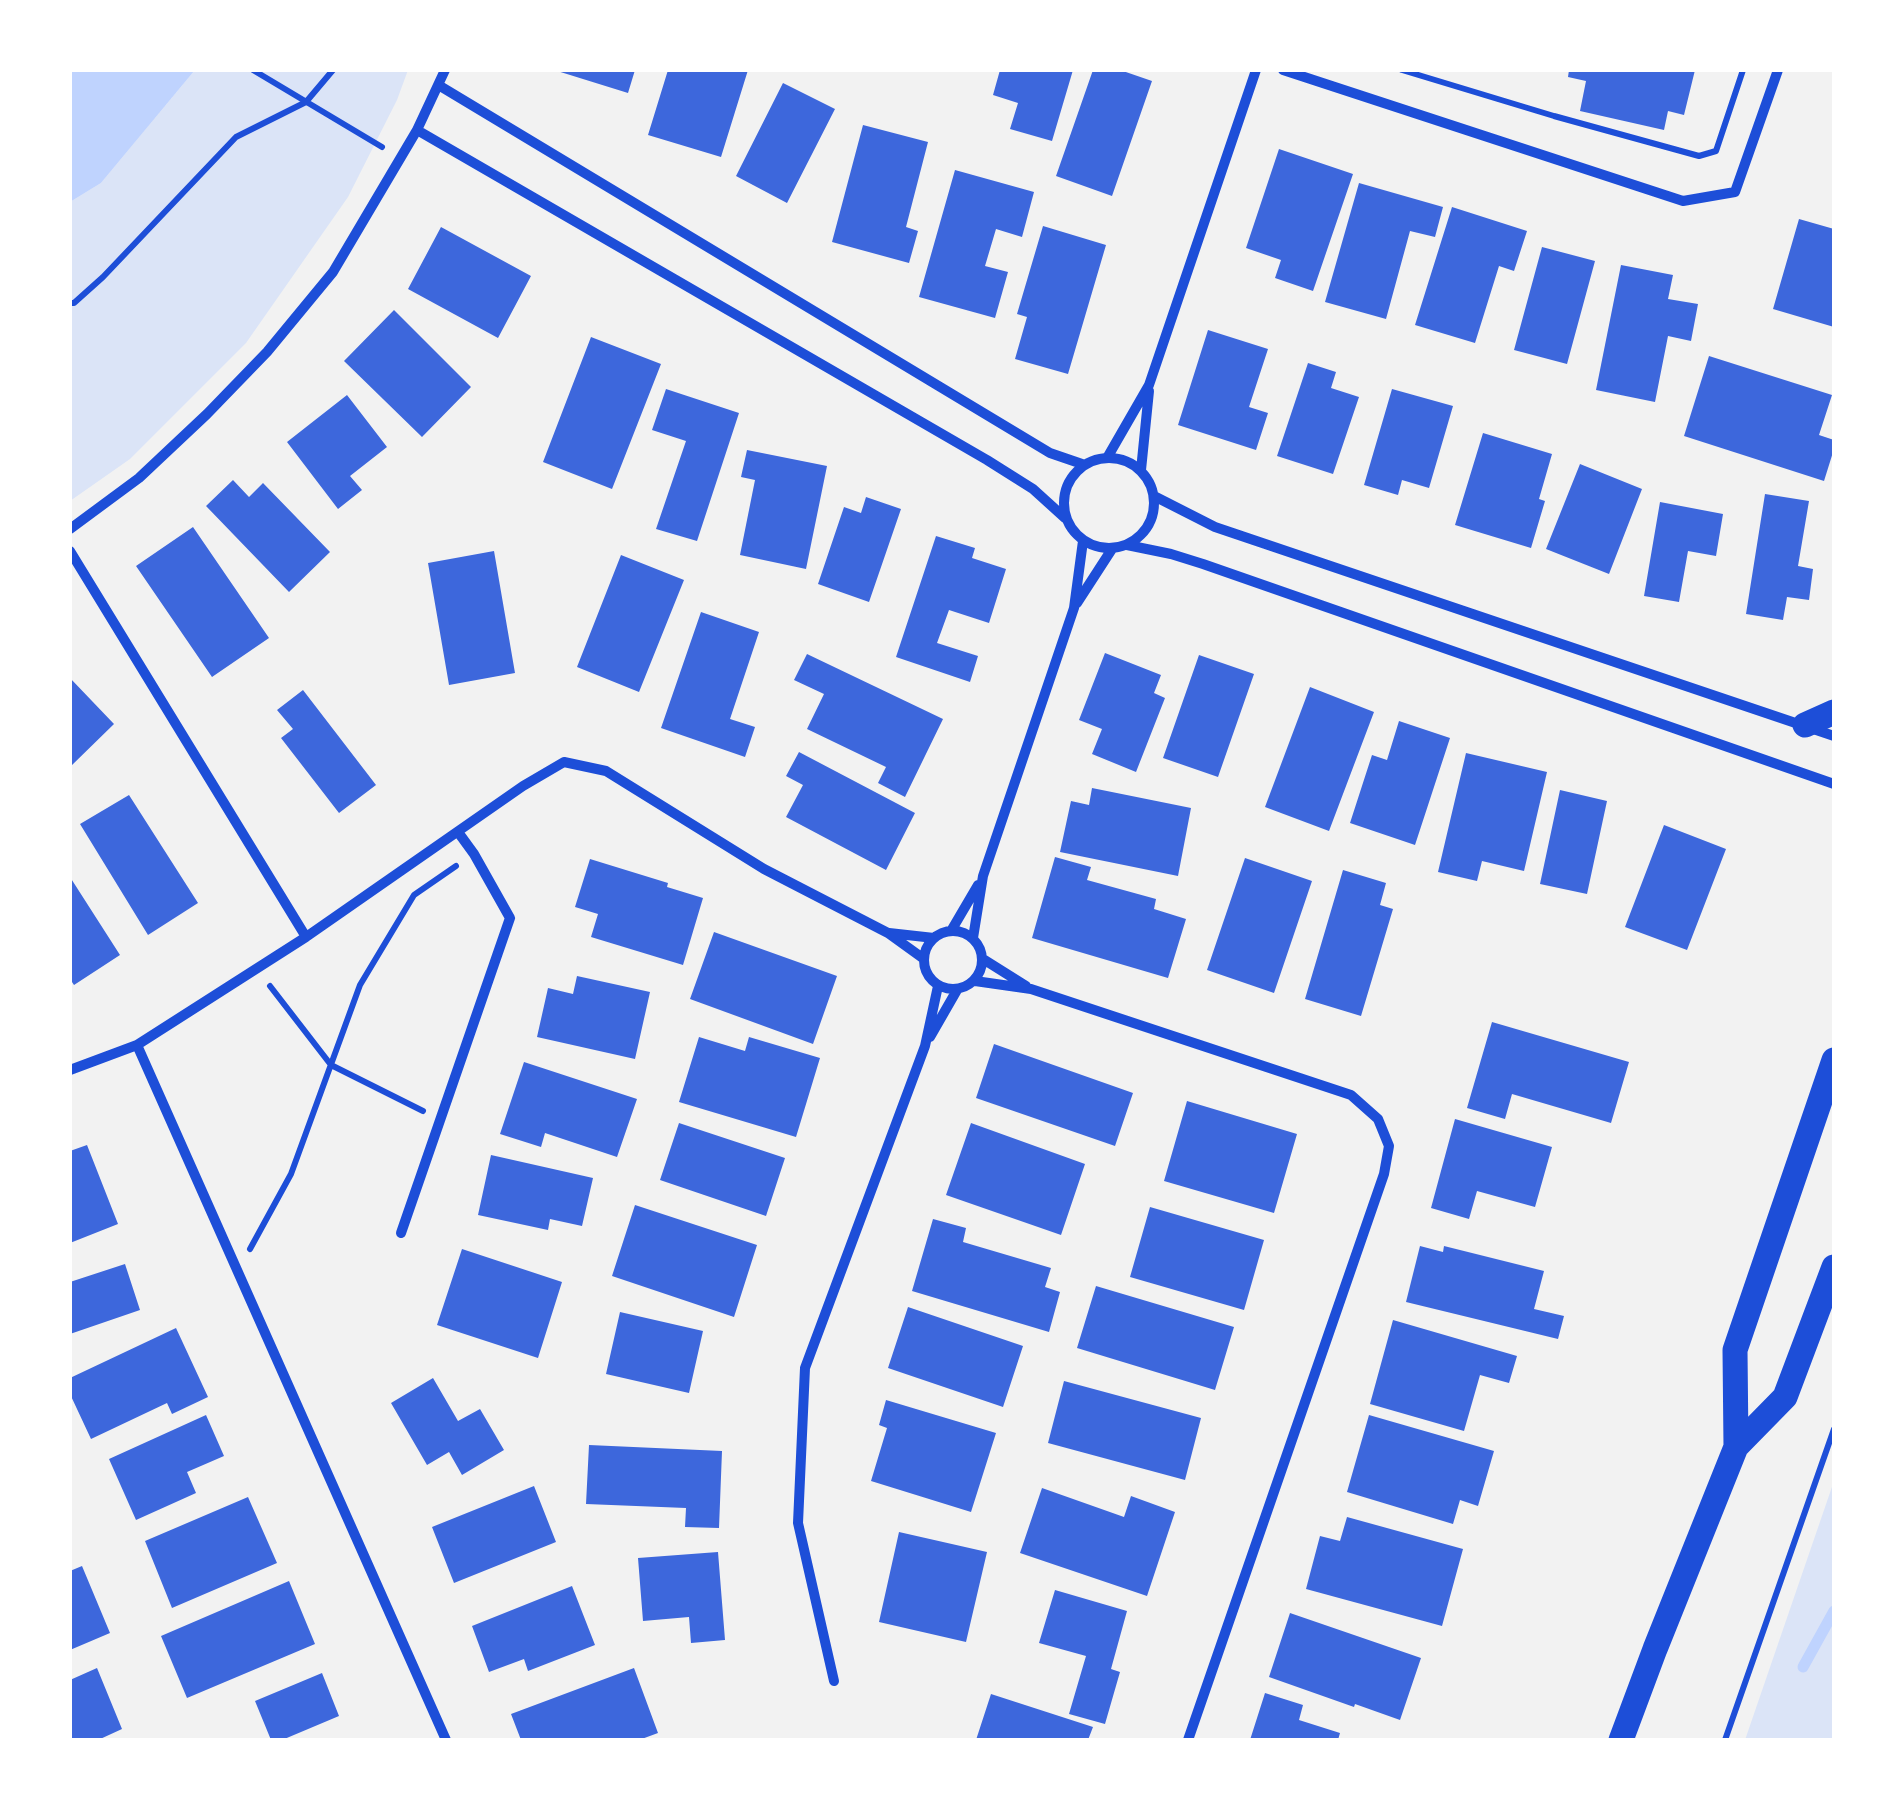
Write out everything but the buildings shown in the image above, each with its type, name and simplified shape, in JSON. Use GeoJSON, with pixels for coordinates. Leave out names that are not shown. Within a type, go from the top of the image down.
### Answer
{"type":"FeatureCollection","features":[{"type":"Feature","properties":{"kind":"main road"},"geometry":{"type":"LineString","coordinates":[[1805,725],[1834,712]]}},
{"type":"Feature","properties":{"kind":"main road"},"geometry":{"type":"LineString","coordinates":[[1736,1447],[1735,1350],[1834,1060]]}},
{"type":"Feature","properties":{"kind":"main road"},"geometry":{"type":"LineString","coordinates":[[1621,1740],[1736,1447],[1784,1396],[1834,1267]]}},
{"type":"Feature","properties":{"kind":"street"},"geometry":{"type":"LineString","coordinates":[[70,530],[139,478],[206,414],[267,352],[333,272],[416,130],[445,70]]}},
{"type":"Feature","properties":{"kind":"street"},"geometry":{"type":"LineString","coordinates":[[1140,470],[1150,385],[1256,70]]}},
{"type":"Feature","properties":{"kind":"street"},"geometry":{"type":"LineString","coordinates":[[1283,70],[1683,200],[1735,192],[1778,70]]}},
{"type":"Feature","properties":{"kind":"street"},"geometry":{"type":"LineString","coordinates":[[440,86],[1050,453],[1084,464]]}},
{"type":"Feature","properties":{"kind":"street"},"geometry":{"type":"LineString","coordinates":[[416,130],[986,460],[1033,489],[1066,518]]}},
{"type":"Feature","properties":{"kind":"street"},"geometry":{"type":"LineString","coordinates":[[1107,458],[1150,385]]}},
{"type":"Feature","properties":{"kind":"street"},"geometry":{"type":"LineString","coordinates":[[1119,458],[1140,470],[1154,496],[1154,511],[1140,538],[1112,549],[1097,548],[1072,531],[1063,502],[1073,474],[1084,464],[1119,458]]}},
{"type":"Feature","properties":{"kind":"street"},"geometry":{"type":"LineString","coordinates":[[1154,496],[1214,527],[1834,736]]}},
{"type":"Feature","properties":{"kind":"street"},"geometry":{"type":"LineString","coordinates":[[972,938],[983,876],[1074,608],[1083,542]]}},
{"type":"Feature","properties":{"kind":"street"},"geometry":{"type":"LineString","coordinates":[[1127,545],[1221,570],[1834,784]]}},
{"type":"Feature","properties":{"kind":"street"},"geometry":{"type":"LineString","coordinates":[[1074,608],[1112,549]]}},
{"type":"Feature","properties":{"kind":"street"},"geometry":{"type":"LineString","coordinates":[[70,551],[306,938]]}},
{"type":"Feature","properties":{"kind":"street"},"geometry":{"type":"LineString","coordinates":[[70,1070],[137,1045],[306,938],[523,786],[564,762],[606,771],[764,869],[888,933],[924,959]]}},
{"type":"Feature","properties":{"kind":"street"},"geometry":{"type":"LineString","coordinates":[[402,1233],[510,918],[458,832]]}},
{"type":"Feature","properties":{"kind":"street"},"geometry":{"type":"LineString","coordinates":[[952,931],[983,876]]}},
{"type":"Feature","properties":{"kind":"street"},"geometry":{"type":"LineString","coordinates":[[952,931],[972,938],[983,959],[975,981],[957,990],[946,990],[930,978],[924,959],[934,938],[952,931]]}},
{"type":"Feature","properties":{"kind":"street"},"geometry":{"type":"LineString","coordinates":[[888,933],[934,938]]}},
{"type":"Feature","properties":{"kind":"street"},"geometry":{"type":"LineString","coordinates":[[983,959],[1032,989]]}},
{"type":"Feature","properties":{"kind":"street"},"geometry":{"type":"LineString","coordinates":[[975,981],[1032,989],[1351,1095],[1378,1119],[1389,1146],[1384,1174],[1188,1740]]}},
{"type":"Feature","properties":{"kind":"street"},"geometry":{"type":"LineString","coordinates":[[834,1681],[798,1522],[804,1368],[925,1046],[938,986]]}},
{"type":"Feature","properties":{"kind":"street"},"geometry":{"type":"LineString","coordinates":[[925,1046],[957,990]]}},
{"type":"Feature","properties":{"kind":"street"},"geometry":{"type":"LineString","coordinates":[[137,1045],[446,1740]]}},
{"type":"Feature","properties":{"kind":"path"},"geometry":{"type":"LineString","coordinates":[[253,70],[400,158]]}},
{"type":"Feature","properties":{"kind":"path"},"geometry":{"type":"LineString","coordinates":[[70,316],[72,303],[103,277],[236,137],[306,102],[333,70]]}},
{"type":"Feature","properties":{"kind":"path"},"geometry":{"type":"LineString","coordinates":[[1402,70],[1699,156],[1716,151],[1744,70]]}},
{"type":"Feature","properties":{"kind":"path"},"geometry":{"type":"LineString","coordinates":[[236,1268],[291,1174],[360,985],[414,895],[474,854]]}},
{"type":"Feature","properties":{"kind":"path"},"geometry":{"type":"LineString","coordinates":[[260,967],[330,1065],[440,1120]]}},
{"type":"Feature","properties":{"kind":"path"},"geometry":{"type":"LineString","coordinates":[[1725,1740],[1834,1429]]}},
{"type":"Feature","properties":{"kind":"shaded area"},"geometry":{"type":"Polygon","coordinates":[[[195,70],[408,70],[348,197],[246,343],[130,459],[70,501],[70,202],[101,183],[195,70]]]}},
{"type":"Feature","properties":{"kind":"shaded area"},"geometry":{"type":"Polygon","coordinates":[[[1834,1481],[1834,1740],[1745,1740],[1834,1481]]]}},
{"type":"Feature","properties":{"kind":"water"},"geometry":{"type":"Polygon","coordinates":[[[70,70],[195,70],[101,183],[70,202],[70,70]]]}},
{"type":"Feature","properties":{"kind":"waterway"},"geometry":{"type":"LineString","coordinates":[[1803,1667],[1834,1611]]}}]}
